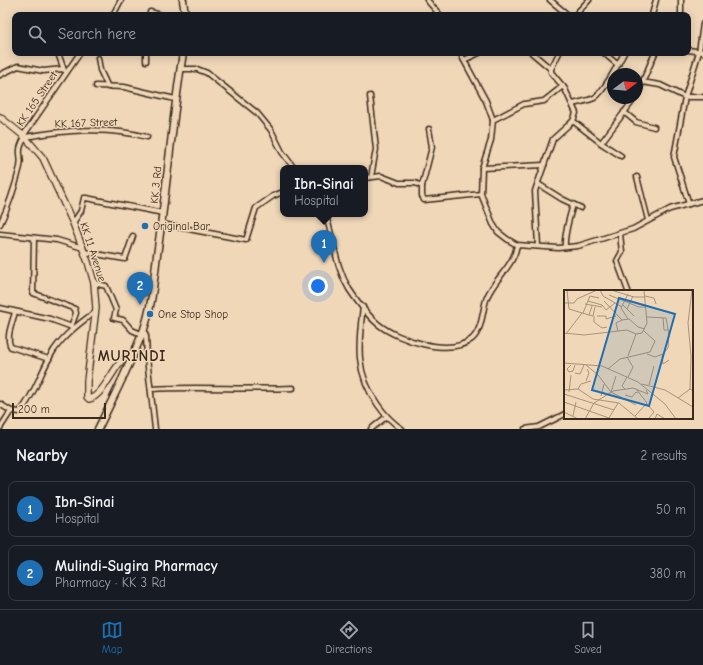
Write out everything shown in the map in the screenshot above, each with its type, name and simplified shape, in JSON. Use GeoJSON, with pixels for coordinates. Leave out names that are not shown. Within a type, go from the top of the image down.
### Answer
{"type":"FeatureCollection","features":[{"type":"Feature","properties":{"kind":"highway"},"geometry":{"type":"LineString","coordinates":[[183,0],[185,12]]}},
{"type":"Feature","properties":{"kind":"highway","name":"KK 3 Rd"},"geometry":{"type":"LineString","coordinates":[[98,429],[134,352],[150,305],[162,224],[175,99],[182,56]]}},
{"type":"Feature","properties":{"kind":"main road","name":"KK 11 Avenue"},"geometry":{"type":"LineString","coordinates":[[0,118],[24,137],[43,158],[84,250],[94,283],[95,312],[87,381],[87,397],[89,399],[96,396],[120,362],[134,352]]}},
{"type":"Feature","properties":{"kind":"street"},"geometry":{"type":"LineString","coordinates":[[115,12],[121,0]]}},
{"type":"Feature","properties":{"kind":"street"},"geometry":{"type":"LineString","coordinates":[[427,0],[437,12]]}},
{"type":"Feature","properties":{"kind":"street"},"geometry":{"type":"LineString","coordinates":[[550,0],[564,12]]}},
{"type":"Feature","properties":{"kind":"street"},"geometry":{"type":"LineString","coordinates":[[578,12],[589,0]]}},
{"type":"Feature","properties":{"kind":"street"},"geometry":{"type":"LineString","coordinates":[[653,12],[656,0]]}},
{"type":"Feature","properties":{"kind":"street"},"geometry":{"type":"LineString","coordinates":[[681,0],[681,12]]}},
{"type":"Feature","properties":{"kind":"street"},"geometry":{"type":"LineString","coordinates":[[688,204],[674,158],[685,97],[701,52],[703,24]]}},
{"type":"Feature","properties":{"kind":"street"},"geometry":{"type":"LineString","coordinates":[[691,50],[701,52]]}},
{"type":"Feature","properties":{"kind":"street"},"geometry":{"type":"LineString","coordinates":[[0,75],[18,66],[43,71],[64,71],[59,56]]}},
{"type":"Feature","properties":{"kind":"street","name":"KK 165 Street"},"geometry":{"type":"LineString","coordinates":[[0,222],[10,203],[21,163],[19,148],[24,137],[64,71],[77,56]]}},
{"type":"Feature","properties":{"kind":"street"},"geometry":{"type":"LineString","coordinates":[[146,56],[146,61]]}},
{"type":"Feature","properties":{"kind":"street"},"geometry":{"type":"LineString","coordinates":[[462,56],[490,111],[493,120],[491,140],[482,168],[481,194],[498,232],[517,245],[564,247],[578,246],[620,234],[633,229],[670,209],[703,200]]}},
{"type":"Feature","properties":{"kind":"street"},"geometry":{"type":"LineString","coordinates":[[464,60],[473,56]]}},
{"type":"Feature","properties":{"kind":"street"},"geometry":{"type":"LineString","coordinates":[[536,56],[551,69],[553,75],[563,86],[573,104],[576,113],[573,121],[554,139],[534,197],[538,246]]}},
{"type":"Feature","properties":{"kind":"street"},"geometry":{"type":"LineString","coordinates":[[551,69],[558,56]]}},
{"type":"Feature","properties":{"kind":"street"},"geometry":{"type":"LineString","coordinates":[[607,56],[618,66]]}},
{"type":"Feature","properties":{"kind":"street"},"geometry":{"type":"LineString","coordinates":[[573,104],[597,95],[618,66],[623,56]]}},
{"type":"Feature","properties":{"kind":"street"},"geometry":{"type":"LineString","coordinates":[[643,80],[654,56]]}},
{"type":"Feature","properties":{"kind":"street"},"geometry":{"type":"LineString","coordinates":[[98,58],[108,86]]}},
{"type":"Feature","properties":{"kind":"street"},"geometry":{"type":"LineString","coordinates":[[180,69],[197,69],[207,73],[257,113],[271,130],[282,152],[292,165]]}},
{"type":"Feature","properties":{"kind":"street"},"geometry":{"type":"LineString","coordinates":[[643,82],[660,85],[685,97],[703,97]]}},
{"type":"Feature","properties":{"kind":"street"},"geometry":{"type":"LineString","coordinates":[[96,86],[124,87],[175,99]]}},
{"type":"Feature","properties":{"kind":"street"},"geometry":{"type":"LineString","coordinates":[[493,120],[524,104],[544,101],[563,86]]}},
{"type":"Feature","properties":{"kind":"street"},"geometry":{"type":"LineString","coordinates":[[370,96],[376,148],[371,177]]}},
{"type":"Feature","properties":{"kind":"street"},"geometry":{"type":"LineString","coordinates":[[601,143],[630,104]]}},
{"type":"Feature","properties":{"kind":"street"},"geometry":{"type":"LineString","coordinates":[[624,112],[636,122],[654,127]]}},
{"type":"Feature","properties":{"kind":"street"},"geometry":{"type":"LineString","coordinates":[[573,121],[601,143],[621,156]]}},
{"type":"Feature","properties":{"kind":"street"},"geometry":{"type":"LineString","coordinates":[[429,129],[432,147],[422,186],[422,196],[424,200],[481,194]]}},
{"type":"Feature","properties":{"kind":"street","name":"KK 167 Street"},"geometry":{"type":"LineString","coordinates":[[24,137],[62,131],[110,130],[147,136]]}},
{"type":"Feature","properties":{"kind":"street"},"geometry":{"type":"LineString","coordinates":[[482,168],[544,165]]}},
{"type":"Feature","properties":{"kind":"street"},"geometry":{"type":"LineString","coordinates":[[368,178],[381,176],[399,183],[415,183],[422,186]]}},
{"type":"Feature","properties":{"kind":"street"},"geometry":{"type":"LineString","coordinates":[[637,177],[648,220]]}},
{"type":"Feature","properties":{"kind":"street"},"geometry":{"type":"LineString","coordinates":[[538,184],[580,208]]}},
{"type":"Feature","properties":{"kind":"street"},"geometry":{"type":"LineString","coordinates":[[162,224],[246,240],[256,208],[273,196],[280,193]]}},
{"type":"Feature","properties":{"kind":"street"},"geometry":{"type":"LineString","coordinates":[[73,223],[81,211],[84,198],[163,212]]}},
{"type":"Feature","properties":{"kind":"street"},"geometry":{"type":"LineString","coordinates":[[564,247],[564,236],[569,225],[573,205]]}},
{"type":"Feature","properties":{"kind":"street"},"geometry":{"type":"LineString","coordinates":[[326,217],[338,267],[349,288],[363,307],[378,324],[388,330],[431,347],[442,347],[467,342],[477,332],[488,294],[514,259],[517,245]]}},
{"type":"Feature","properties":{"kind":"street"},"geometry":{"type":"LineString","coordinates":[[0,234],[57,240],[84,250],[125,259],[133,236]]}},
{"type":"Feature","properties":{"kind":"street"},"geometry":{"type":"LineString","coordinates":[[620,234],[622,252],[617,261],[628,290]]}},
{"type":"Feature","properties":{"kind":"street"},"geometry":{"type":"LineString","coordinates":[[34,238],[33,293],[75,309],[76,314],[73,327]]}},
{"type":"Feature","properties":{"kind":"street"},"geometry":{"type":"LineString","coordinates":[[94,283],[106,286],[116,310],[114,318],[123,320],[132,330],[142,332],[146,336],[155,429]]}},
{"type":"Feature","properties":{"kind":"street"},"geometry":{"type":"LineString","coordinates":[[363,307],[360,346],[362,375],[373,398],[386,416],[402,429]]}},
{"type":"Feature","properties":{"kind":"street"},"geometry":{"type":"LineString","coordinates":[[0,308],[50,319],[73,327]]}},
{"type":"Feature","properties":{"kind":"street"},"geometry":{"type":"LineString","coordinates":[[15,312],[9,345],[11,347],[49,359]]}},
{"type":"Feature","properties":{"kind":"street"},"geometry":{"type":"LineString","coordinates":[[0,404],[11,411],[20,412],[25,406],[55,348],[73,327],[95,312]]}},
{"type":"Feature","properties":{"kind":"street"},"geometry":{"type":"LineString","coordinates":[[151,389],[182,387],[246,389],[293,388]]}},
{"type":"Feature","properties":{"kind":"street"},"geometry":{"type":"LineString","coordinates":[[0,428],[11,411]]}},
{"type":"Feature","properties":{"kind":"street"},"geometry":{"type":"LineString","coordinates":[[525,429],[539,427],[564,414]]}},
{"type":"Feature","properties":{"kind":"street"},"geometry":{"type":"LineString","coordinates":[[371,429],[386,416]]}},
{"type":"Feature","properties":{"kind":"place","name":"Original Bar"},"geometry":{"type":"Point","coordinates":[145,226]}},
{"type":"Feature","properties":{"kind":"place","name":"Ibn-Sinai"},"geometry":{"type":"Point","coordinates":[324,263]}},
{"type":"Feature","properties":{"kind":"place","name":"Mulindi-Sugira Pharmacy"},"geometry":{"type":"Point","coordinates":[140,305]}},
{"type":"Feature","properties":{"kind":"place","name":"One Stop Shop"},"geometry":{"type":"Point","coordinates":[150,314]}},
{"type":"Feature","properties":{"kind":"district","name":"MURINDI"},"geometry":{"type":"Point","coordinates":[132,356]}}]}
